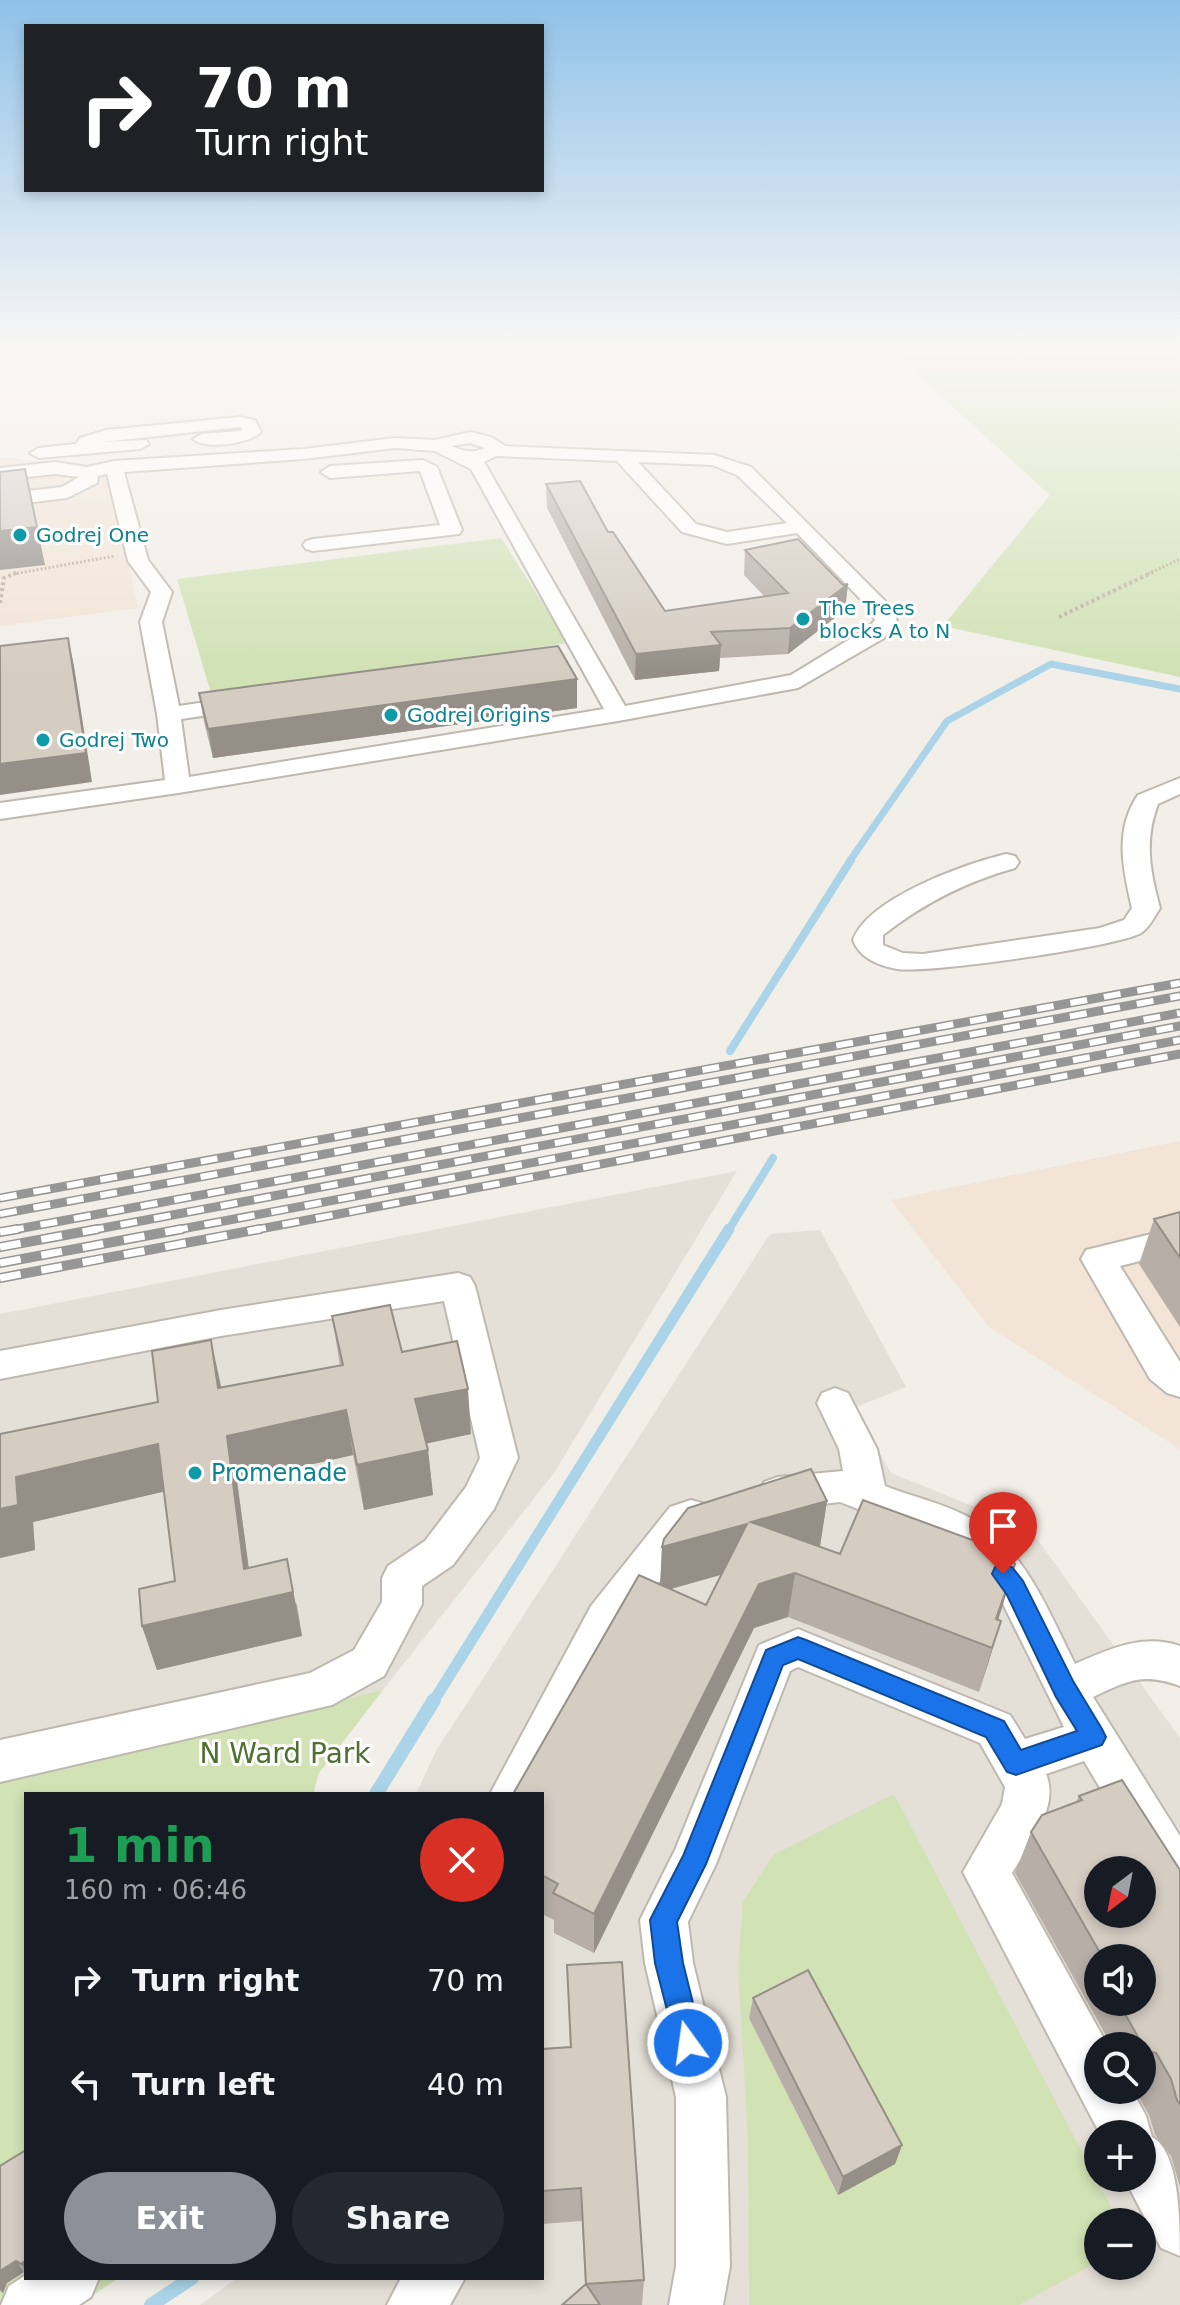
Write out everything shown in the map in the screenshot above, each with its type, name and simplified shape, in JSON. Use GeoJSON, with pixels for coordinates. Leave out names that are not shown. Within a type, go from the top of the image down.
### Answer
{"type":"FeatureCollection","features":[{"type":"Feature","properties":{"kind":"street"},"geometry":{"type":"LineString","coordinates":[[0,474],[47,464],[87,473],[188,456]]}},
{"type":"Feature","properties":{"kind":"street"},"geometry":{"type":"LineString","coordinates":[[0,466],[171,458],[201,461],[271,456]]}},
{"type":"Feature","properties":{"kind":"street"},"geometry":{"type":"LineString","coordinates":[[392,456],[398,466]]}},
{"type":"Feature","properties":{"kind":"street"},"geometry":{"type":"LineString","coordinates":[[460,456],[478,466],[618,714]]}},
{"type":"Feature","properties":{"kind":"street"},"geometry":{"type":"LineString","coordinates":[[465,457],[485,456]]}},
{"type":"Feature","properties":{"kind":"street"},"geometry":{"type":"LineString","coordinates":[[0,811],[178,786],[618,714],[798,681],[876,633],[886,620],[878,605],[744,471],[714,460],[592,456]]}},
{"type":"Feature","properties":{"kind":"street"},"geometry":{"type":"LineString","coordinates":[[623,457],[689,528],[727,538],[802,526]]}},
{"type":"Feature","properties":{"kind":"street"},"geometry":{"type":"LineString","coordinates":[[201,461],[241,472],[274,476]]}},
{"type":"Feature","properties":{"kind":"street"},"geometry":{"type":"LineString","coordinates":[[313,545],[452,530],[428,467],[398,466],[314,474]]}},
{"type":"Feature","properties":{"kind":"street"},"geometry":{"type":"LineString","coordinates":[[114,467],[138,561],[162,592],[151,622],[169,714],[178,786]]}},
{"type":"Feature","properties":{"kind":"street"},"geometry":{"type":"LineString","coordinates":[[0,500],[67,492],[90,479],[87,473]]}},
{"type":"Feature","properties":{"kind":"street"},"geometry":{"type":"LineString","coordinates":[[554,658],[585,653]]}},
{"type":"Feature","properties":{"kind":"street"},"geometry":{"type":"LineString","coordinates":[[169,714],[262,701]]}},
{"type":"Feature","properties":{"kind":"street"},"geometry":{"type":"LineString","coordinates":[[1006,862],[959,876],[922,892],[870,931],[867,940],[871,950],[899,961],[944,960],[986,951],[1105,936],[1134,926],[1146,908],[1133,854],[1134,828],[1147,800],[1180,785]]}},
{"type":"Feature","properties":{"kind":"street"},"geometry":{"type":"LineString","coordinates":[[1174,1373],[1098,1259],[1180,1239]]}},
{"type":"Feature","properties":{"kind":"street"},"geometry":{"type":"LineString","coordinates":[[0,1365],[221,1323],[458,1286],[499,1458],[480,1498],[439,1553],[402,1578],[402,1604],[369,1663],[317,1691],[0,1761]]}},
{"type":"Feature","properties":{"kind":"street"},"geometry":{"type":"LineString","coordinates":[[835,1403],[858,1449],[867,1495]]}},
{"type":"Feature","properties":{"kind":"street"},"geometry":{"type":"LineString","coordinates":[[513,1792],[606,1619],[684,1519],[739,1501],[841,1486],[959,1531],[992,1560],[1015,1588],[1065,1689],[1180,1879]]}},
{"type":"Feature","properties":{"kind":"street"},"geometry":{"type":"LineString","coordinates":[[696,2305],[703,2266],[701,2097],[669,1963],[664,1920],[693,1864],[774,1658],[798,1648],[995,1729],[1028,1784],[1024,1811],[986,1872],[1084,2052]]}},
{"type":"Feature","properties":{"kind":"street"},"geometry":{"type":"LineString","coordinates":[[1065,1689],[1147,1656],[1170,1659],[1180,1667]]}},
{"type":"Feature","properties":{"kind":"street"},"geometry":{"type":"LineString","coordinates":[[1016,1763],[1094,1737]]}},
{"type":"Feature","properties":{"kind":"street"},"geometry":{"type":"LineString","coordinates":[[1156,2185],[1180,2229]]}},
{"type":"Feature","properties":{"kind":"street"},"geometry":{"type":"LineString","coordinates":[[28,2305],[69,2280]]}},
{"type":"Feature","properties":{"kind":"street"},"geometry":{"type":"LineString","coordinates":[[414,2305],[436,2280]]}},
{"type":"Feature","properties":{"kind":"path"},"geometry":{"type":"LineString","coordinates":[[0,603],[4,578],[18,572],[136,553]]}},
{"type":"Feature","properties":{"kind":"path"},"geometry":{"type":"LineString","coordinates":[[1059,617],[1180,559]]}},
{"type":"Feature","properties":{"kind":"shaded area","name":"Godrej One"},"geometry":{"type":"Polygon","coordinates":[[[10,457],[59,468],[107,464],[138,608],[0,626],[0,458],[10,457]]]}},
{"type":"Feature","properties":{"kind":"shaded area"},"geometry":{"type":"Polygon","coordinates":[[[1180,1141],[1180,1449],[989,1327],[891,1200],[1180,1141]]]}},
{"type":"Feature","properties":{"kind":"shaded area"},"geometry":{"type":"Polygon","coordinates":[[[737,1171],[554,1473],[383,1690],[0,1776],[0,1314],[737,1171]]]}},
{"type":"Feature","properties":{"kind":"shaded area"},"geometry":{"type":"Polygon","coordinates":[[[820,1230],[906,1387],[854,1408],[891,1473],[1030,1529],[1180,1738],[1180,2305],[200,2305],[234,2280],[544,2280],[544,1792],[417,1792],[436,1751],[770,1234],[820,1230]]]}},
{"type":"Feature","properties":{"kind":"green space"},"geometry":{"type":"Polygon","coordinates":[[[1007,456],[1180,456],[1180,677],[943,626],[1050,495],[1007,456]]]}},
{"type":"Feature","properties":{"kind":"green space"},"geometry":{"type":"Polygon","coordinates":[[[501,538],[568,643],[211,693],[177,579],[501,538]]]}},
{"type":"Feature","properties":{"kind":"green space","name":"N Ward Park"},"geometry":{"type":"Polygon","coordinates":[[[383,1690],[319,1773],[314,1792],[24,1792],[24,2280],[116,2280],[78,2305],[0,2305],[0,1776],[383,1690]]]}},
{"type":"Feature","properties":{"kind":"green space"},"geometry":{"type":"Polygon","coordinates":[[[894,1794],[1084,2155],[1084,2192],[1103,2192],[1112,2208],[1084,2208],[1084,2270],[1019,2305],[749,2305],[748,2139],[738,1968],[743,1902],[773,1855],[894,1794]]]}},
{"type":"Feature","properties":{"kind":"building"},"geometry":{"type":"Polygon","coordinates":[[[25,469],[37,527],[0,531],[0,472],[25,469]]]}},
{"type":"Feature","properties":{"kind":"building"},"geometry":{"type":"Polygon","coordinates":[[[580,481],[608,532],[613,532],[665,611],[788,593],[745,550],[798,539],[843,585],[848,584],[790,628],[711,632],[721,645],[636,654],[546,484],[580,481]]]}},
{"type":"Feature","properties":{"kind":"building","name":"Godrej Two"},"geometry":{"type":"Polygon","coordinates":[[[68,638],[86,753],[0,764],[0,646],[68,638]]]}},
{"type":"Feature","properties":{"kind":"building"},"geometry":{"type":"Polygon","coordinates":[[[558,646],[577,679],[208,729],[199,693],[558,646]]]}},
{"type":"Feature","properties":{"kind":"building"},"geometry":{"type":"Polygon","coordinates":[[[1180,1212],[1180,1258],[1154,1219],[1180,1212]]]}},
{"type":"Feature","properties":{"kind":"building"},"geometry":{"type":"Polygon","coordinates":[[[390,1305],[402,1352],[457,1341],[468,1389],[415,1399],[428,1450],[357,1465],[346,1410],[227,1436],[244,1569],[287,1559],[293,1592],[142,1626],[139,1589],[175,1581],[158,1444],[16,1477],[18,1505],[0,1509],[0,1434],[158,1402],[152,1351],[211,1340],[218,1388],[343,1365],[332,1316],[390,1305]]]}},
{"type":"Feature","properties":{"kind":"building"},"geometry":{"type":"Polygon","coordinates":[[[811,1469],[827,1501],[751,1522],[840,1554],[863,1500],[1008,1553],[1015,1564],[996,1619],[1001,1621],[992,1648],[795,1573],[759,1584],[594,1914],[553,1893],[558,1884],[544,1876],[544,1792],[514,1792],[639,1575],[706,1605],[747,1524],[662,1547],[664,1539],[688,1508],[811,1469]]]}},
{"type":"Feature","properties":{"kind":"building"},"geometry":{"type":"Polygon","coordinates":[[[1122,1780],[1180,1870],[1180,2104],[1171,2079],[1156,2053],[1156,2032],[1135,2032],[1126,2016],[1156,2016],[1156,1944],[1095,1944],[1086,1928],[1156,1928],[1156,1856],[1084,1856],[1084,1925],[1031,1832],[1042,1815],[1082,1800],[1079,1796],[1122,1780]]]}},
{"type":"Feature","properties":{"kind":"building"},"geometry":{"type":"Polygon","coordinates":[[[622,1962],[644,2280],[586,2284],[581,2188],[544,2191],[544,2049],[571,2047],[567,1965],[622,1962]]]}},
{"type":"Feature","properties":{"kind":"building"},"geometry":{"type":"Polygon","coordinates":[[[808,1970],[902,2145],[843,2177],[753,1998],[808,1970]]]}},
{"type":"Feature","properties":{"kind":"building"},"geometry":{"type":"Polygon","coordinates":[[[24,2151],[24,2262],[21,2264],[16,2261],[0,2271],[0,2166],[24,2151]]]}},
{"type":"Feature","properties":{"kind":"building"},"geometry":{"type":"Polygon","coordinates":[[[586,2284],[600,2305],[562,2305],[586,2284]]]}},
{"type":"Feature","properties":{"kind":"waterway"},"geometry":{"type":"LineString","coordinates":[[849,862],[947,721],[1051,664],[1180,689]]}},
{"type":"Feature","properties":{"kind":"waterway"},"geometry":{"type":"LineString","coordinates":[[730,1051],[851,860]]}},
{"type":"Feature","properties":{"kind":"waterway"},"geometry":{"type":"LineString","coordinates":[[728,1231],[773,1158]]}},
{"type":"Feature","properties":{"kind":"waterway"},"geometry":{"type":"LineString","coordinates":[[433,1702],[729,1229]]}},
{"type":"Feature","properties":{"kind":"waterway"},"geometry":{"type":"LineString","coordinates":[[377,1792],[434,1700]]}},
{"type":"Feature","properties":{"kind":"waterway"},"geometry":{"type":"LineString","coordinates":[[151,2305],[189,2280]]}},
{"type":"Feature","properties":{"kind":"railway"},"geometry":{"type":"LineString","coordinates":[[0,1198],[1180,983]]}},
{"type":"Feature","properties":{"kind":"railway"},"geometry":{"type":"LineString","coordinates":[[0,1214],[1180,996]]}},
{"type":"Feature","properties":{"kind":"railway"},"geometry":{"type":"LineString","coordinates":[[16,1229],[1180,1013]]}},
{"type":"Feature","properties":{"kind":"railway"},"geometry":{"type":"LineString","coordinates":[[87,1231],[1180,1026]]}},
{"type":"Feature","properties":{"kind":"railway"},"geometry":{"type":"LineString","coordinates":[[171,1231],[1180,1040]]}},
{"type":"Feature","properties":{"kind":"railway"},"geometry":{"type":"LineString","coordinates":[[249,1231],[1180,1054]]}},
{"type":"Feature","properties":{"kind":"railway"},"geometry":{"type":"LineString","coordinates":[[0,1232],[16,1229]]}},
{"type":"Feature","properties":{"kind":"railway"},"geometry":{"type":"LineString","coordinates":[[7,1231],[16,1229]]}},
{"type":"Feature","properties":{"kind":"railway"},"geometry":{"type":"LineString","coordinates":[[0,1247],[98,1229]]}},
{"type":"Feature","properties":{"kind":"railway"},"geometry":{"type":"LineString","coordinates":[[0,1263],[182,1229]]}},
{"type":"Feature","properties":{"kind":"railway"},"geometry":{"type":"LineString","coordinates":[[0,1278],[260,1229]]}},
{"type":"Feature","properties":{"kind":"place","name":"Godrej One"},"geometry":{"type":"Point","coordinates":[20,535]}},
{"type":"Feature","properties":{"kind":"place","name":"The Trees blocks A to N"},"geometry":{"type":"Point","coordinates":[803,619]}},
{"type":"Feature","properties":{"kind":"place","name":"Godrej Origins"},"geometry":{"type":"Point","coordinates":[391,715]}},
{"type":"Feature","properties":{"kind":"place","name":"Godrej Two"},"geometry":{"type":"Point","coordinates":[43,740]}},
{"type":"Feature","properties":{"kind":"place","name":"Promenade"},"geometry":{"type":"Point","coordinates":[195,1473]}},
{"type":"Feature","properties":{"kind":"route"},"geometry":{"type":"LineString","coordinates":[[688,2043],[669,1963],[664,1920],[693,1864],[774,1658],[798,1648],[995,1729],[1016,1763],[1094,1737],[1065,1689],[1015,1588],[1003,1574]]}}]}
